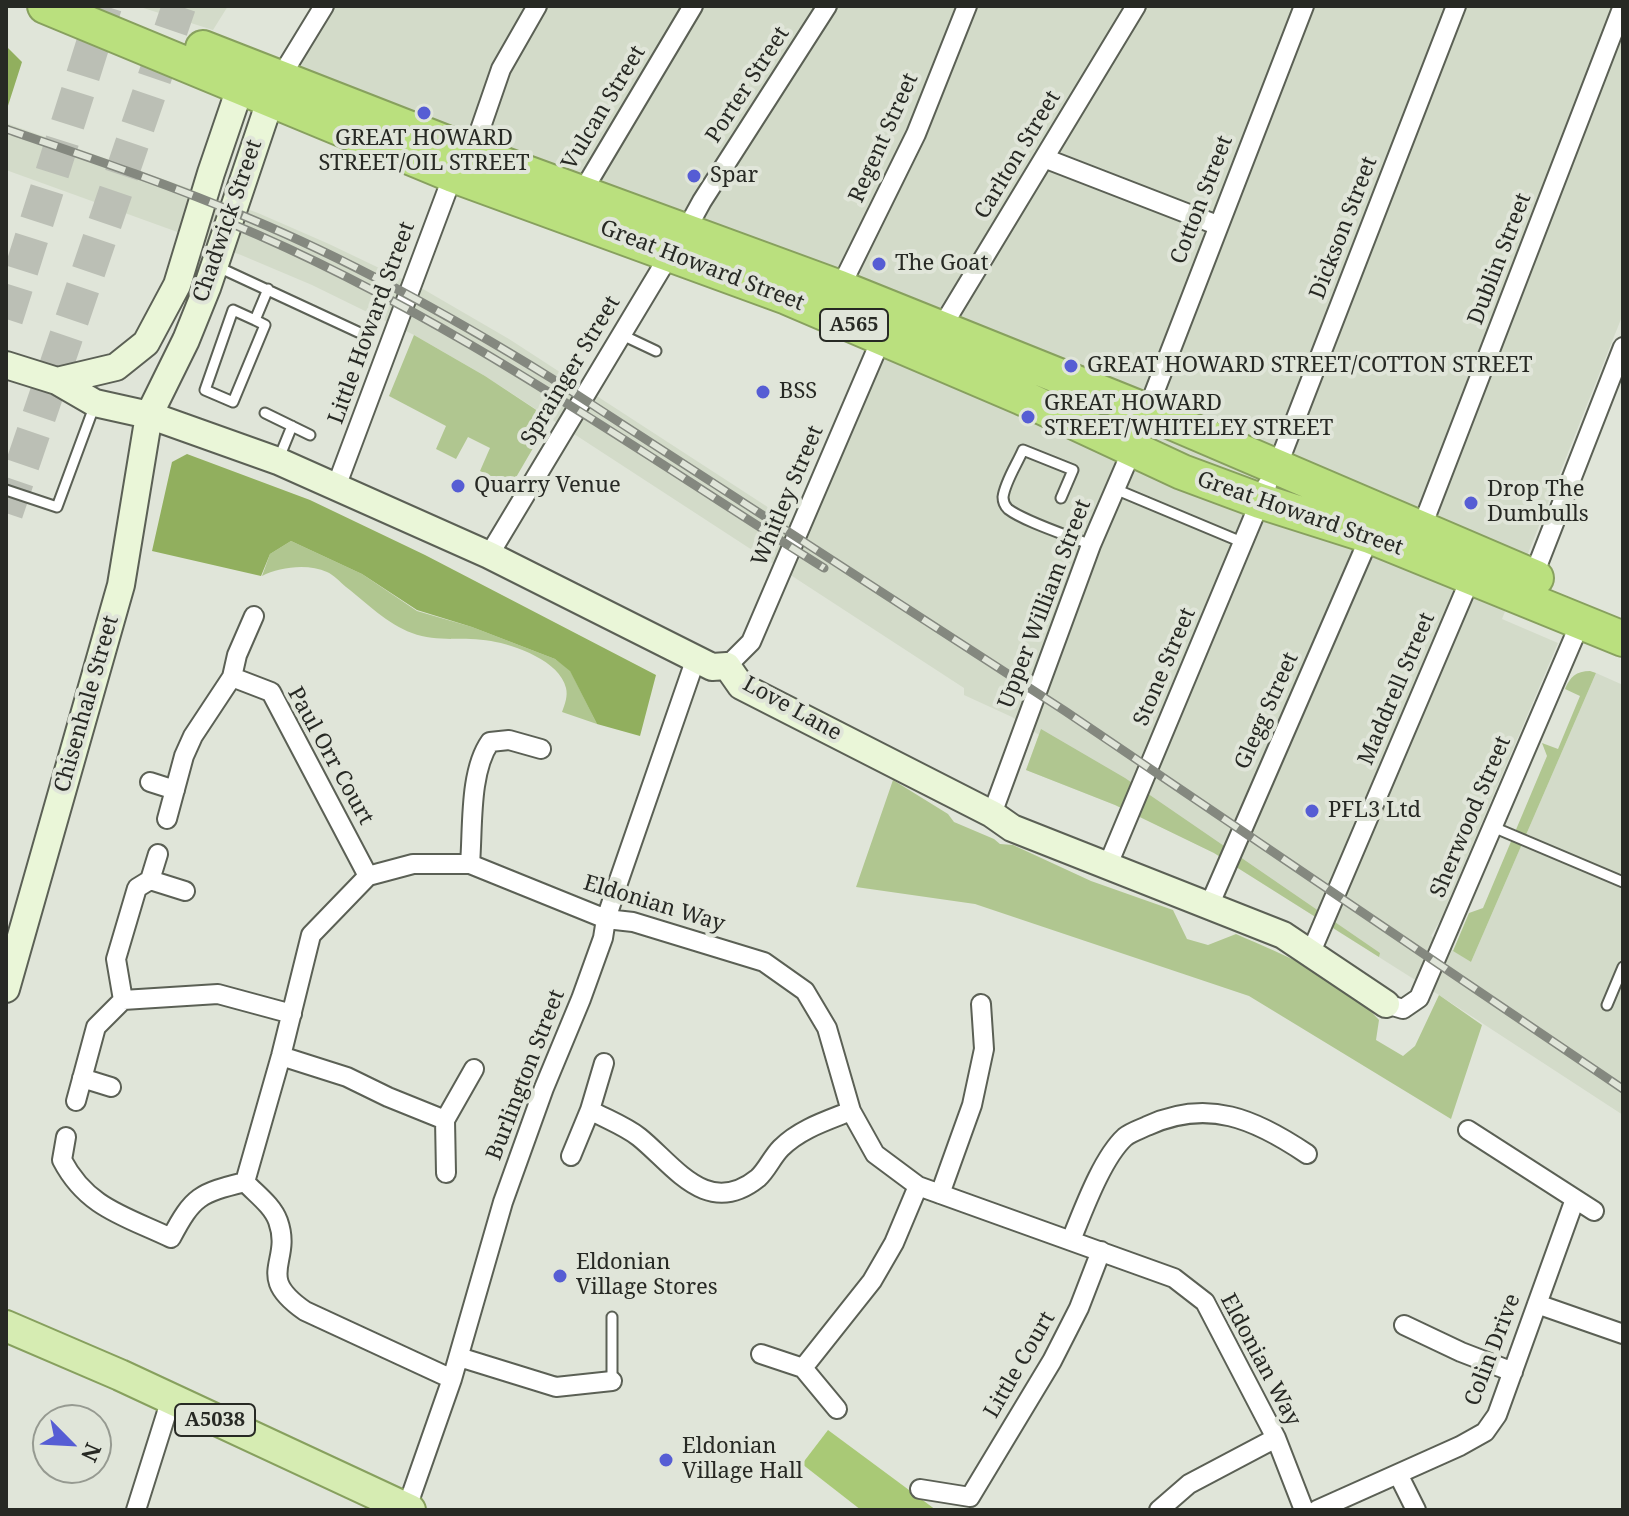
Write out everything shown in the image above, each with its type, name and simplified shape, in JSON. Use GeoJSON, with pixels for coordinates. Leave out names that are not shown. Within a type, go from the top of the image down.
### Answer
{"type":"FeatureCollection","features":[{"type":"Feature","properties":{"kind":"highway","name":"Great Howard Street"},"geometry":{"type":"LineString","coordinates":[[45,6],[678,243],[840,288],[1146,411],[1268,484],[1313,503],[1370,536],[1623,639]]}},
{"type":"Feature","properties":{"kind":"highway","name":"Great Howard Street"},"geometry":{"type":"LineString","coordinates":[[98,6],[263,89]]}},
{"type":"Feature","properties":{"kind":"highway","name":"Great Howard Street"},"geometry":{"type":"LineString","coordinates":[[463,164],[581,194],[787,297],[1021,397],[1182,472],[1268,484],[1421,529],[1623,616]]}},
{"type":"Feature","properties":{"kind":"highway"},"geometry":{"type":"LineString","coordinates":[[940,330],[1001,367],[1117,423],[1130,438],[1132,450]]}},
{"type":"Feature","properties":{"kind":"main road","name":"A5038"},"geometry":{"type":"LineString","coordinates":[[6,1326],[407,1509]]}},
{"type":"Feature","properties":{"kind":"street"},"geometry":{"type":"LineString","coordinates":[[263,89],[324,6]]}},
{"type":"Feature","properties":{"kind":"street","name":"Little Howard Street"},"geometry":{"type":"LineString","coordinates":[[336,487],[501,69],[537,6]]}},
{"type":"Feature","properties":{"kind":"street","name":"Vulcan Street"},"geometry":{"type":"LineString","coordinates":[[581,194],[693,6]]}},
{"type":"Feature","properties":{"kind":"street","name":"Porter Street"},"geometry":{"type":"LineString","coordinates":[[678,243],[827,6]]}},
{"type":"Feature","properties":{"kind":"street","name":"Regent Street"},"geometry":{"type":"LineString","coordinates":[[840,288],[916,134],[967,6]]}},
{"type":"Feature","properties":{"kind":"street","name":"Carlton Street"},"geometry":{"type":"LineString","coordinates":[[940,330],[1136,6]]}},
{"type":"Feature","properties":{"kind":"street","name":"Cotton Street"},"geometry":{"type":"LineString","coordinates":[[1146,411],[1304,6]]}},
{"type":"Feature","properties":{"kind":"street","name":"Dickson Street"},"geometry":{"type":"LineString","coordinates":[[1268,484],[1456,6]]}},
{"type":"Feature","properties":{"kind":"street","name":"Dublin Street"},"geometry":{"type":"LineString","coordinates":[[1421,529],[1623,6]]}},
{"type":"Feature","properties":{"kind":"street","name":"Chadwick Street"},"geometry":{"type":"LineString","coordinates":[[149,415],[186,340],[215,266],[263,89]]}},
{"type":"Feature","properties":{"kind":"street","name":"Chadwick Street"},"geometry":{"type":"LineString","coordinates":[[57,381],[116,367],[146,343],[177,285],[211,173],[263,89]]}},
{"type":"Feature","properties":{"kind":"street"},"geometry":{"type":"LineString","coordinates":[[1044,158],[1217,225]]}},
{"type":"Feature","properties":{"kind":"street","name":"Sprainger Street"},"geometry":{"type":"LineString","coordinates":[[489,555],[620,334],[678,243]]}},
{"type":"Feature","properties":{"kind":"street","name":"Chadwick Street"},"geometry":{"type":"LineString","coordinates":[[177,285],[186,340]]}},
{"type":"Feature","properties":{"kind":"street","name":"Whitley Street"},"geometry":{"type":"LineString","coordinates":[[727,666],[751,642],[882,337]]}},
{"type":"Feature","properties":{"kind":"street"},"geometry":{"type":"LineString","coordinates":[[1533,577],[1623,347]]}},
{"type":"Feature","properties":{"kind":"street","name":"Love Lane"},"geometry":{"type":"LineString","coordinates":[[6,365],[57,381],[95,403],[149,415],[278,461],[489,555],[712,667],[727,666],[741,686],[992,814],[1012,828],[1283,935],[1386,1004]]}},
{"type":"Feature","properties":{"kind":"street","name":"Upper William Street"},"geometry":{"type":"LineString","coordinates":[[992,814],[1091,545],[1146,411]]}},
{"type":"Feature","properties":{"kind":"street","name":"Chisenhale Street"},"geometry":{"type":"LineString","coordinates":[[6,989],[121,585],[149,415]]}},
{"type":"Feature","properties":{"kind":"street","name":"Stone Street"},"geometry":{"type":"LineString","coordinates":[[1107,867],[1268,484]]}},
{"type":"Feature","properties":{"kind":"street","name":"Glegg Street"},"geometry":{"type":"LineString","coordinates":[[1209,906],[1370,536]]}},
{"type":"Feature","properties":{"kind":"street","name":"Maddrell Street"},"geometry":{"type":"LineString","coordinates":[[1311,952],[1471,577]]}},
{"type":"Feature","properties":{"kind":"street"},"geometry":{"type":"LineString","coordinates":[[167,819],[193,736],[232,677],[237,655],[254,616]]}},
{"type":"Feature","properties":{"kind":"street","name":"Sherwood Street"},"geometry":{"type":"LineString","coordinates":[[1386,1004],[1403,1009],[1419,998],[1581,621]]}},
{"type":"Feature","properties":{"kind":"street","name":"Burlington Street"},"geometry":{"type":"LineString","coordinates":[[407,1509],[459,1357],[503,1202],[603,938],[606,919],[696,658]]}},
{"type":"Feature","properties":{"kind":"street","name":"Paul Orr Court"},"geometry":{"type":"LineString","coordinates":[[232,677],[271,692],[368,876]]}},
{"type":"Feature","properties":{"kind":"street"},"geometry":{"type":"LineString","coordinates":[[470,864],[481,755],[490,742],[509,740],[541,749]]}},
{"type":"Feature","properties":{"kind":"street"},"geometry":{"type":"LineString","coordinates":[[150,782],[175,790]]}},
{"type":"Feature","properties":{"kind":"street"},"geometry":{"type":"LineString","coordinates":[[123,1000],[116,959],[137,888],[150,880],[158,854]]}},
{"type":"Feature","properties":{"kind":"street","name":"Eldonian Way"},"geometry":{"type":"LineString","coordinates":[[368,876],[413,864],[470,864],[606,919],[633,922],[764,962],[805,991],[827,1028],[851,1111],[875,1154],[918,1186],[1174,1278],[1205,1302],[1276,1438],[1304,1510]]}},
{"type":"Feature","properties":{"kind":"street"},"geometry":{"type":"LineString","coordinates":[[245,1182],[311,935],[368,876]]}},
{"type":"Feature","properties":{"kind":"street"},"geometry":{"type":"LineString","coordinates":[[150,880],[185,891]]}},
{"type":"Feature","properties":{"kind":"street"},"geometry":{"type":"LineString","coordinates":[[76,1101],[96,1027],[123,1000],[218,994],[292,1014]]}},
{"type":"Feature","properties":{"kind":"street"},"geometry":{"type":"LineString","coordinates":[[940,1194],[972,1105],[984,1049],[981,1004]]}},
{"type":"Feature","properties":{"kind":"street"},"geometry":{"type":"LineString","coordinates":[[281,1056],[347,1077],[445,1120]]}},
{"type":"Feature","properties":{"kind":"street"},"geometry":{"type":"LineString","coordinates":[[571,1156],[590,1110],[604,1063]]}},
{"type":"Feature","properties":{"kind":"street"},"geometry":{"type":"LineString","coordinates":[[446,1173],[445,1120],[474,1069]]}},
{"type":"Feature","properties":{"kind":"street"},"geometry":{"type":"LineString","coordinates":[[82,1078],[111,1087]]}},
{"type":"Feature","properties":{"kind":"street"},"geometry":{"type":"LineString","coordinates":[[590,1110],[638,1136],[686,1180],[704,1190],[733,1192],[759,1177],[780,1149],[807,1128],[851,1111]]}},
{"type":"Feature","properties":{"kind":"street"},"geometry":{"type":"LineString","coordinates":[[1071,1240],[1099,1175],[1126,1136],[1173,1114],[1226,1113],[1278,1135],[1307,1154]]}},
{"type":"Feature","properties":{"kind":"street"},"geometry":{"type":"LineString","coordinates":[[1468,1130],[1594,1211]]}},
{"type":"Feature","properties":{"kind":"street"},"geometry":{"type":"LineString","coordinates":[[66,1137],[62,1160],[82,1190],[96,1202],[171,1238],[183,1215],[195,1201],[209,1191],[245,1182]]}},
{"type":"Feature","properties":{"kind":"street"},"geometry":{"type":"LineString","coordinates":[[245,1182],[273,1210],[279,1223],[281,1237],[277,1273],[286,1297],[305,1311],[452,1379]]}},
{"type":"Feature","properties":{"kind":"street"},"geometry":{"type":"LineString","coordinates":[[803,1368],[872,1281],[894,1243],[918,1186]]}},
{"type":"Feature","properties":{"kind":"street","name":"Colin Drive"},"geometry":{"type":"LineString","coordinates":[[1317,1510],[1485,1432],[1497,1415],[1575,1199]]}},
{"type":"Feature","properties":{"kind":"street","name":"Little Court"},"geometry":{"type":"LineString","coordinates":[[920,1489],[976,1503],[1079,1308],[1101,1251]]}},
{"type":"Feature","properties":{"kind":"street"},"geometry":{"type":"LineString","coordinates":[[1537,1304],[1623,1334]]}},
{"type":"Feature","properties":{"kind":"street"},"geometry":{"type":"LineString","coordinates":[[1404,1325],[1513,1372]]}},
{"type":"Feature","properties":{"kind":"street"},"geometry":{"type":"LineString","coordinates":[[761,1354],[803,1368],[837,1409]]}},
{"type":"Feature","properties":{"kind":"street"},"geometry":{"type":"LineString","coordinates":[[459,1357],[556,1387],[612,1381]]}},
{"type":"Feature","properties":{"kind":"street"},"geometry":{"type":"LineString","coordinates":[[136,1510],[171,1399]]}},
{"type":"Feature","properties":{"kind":"street"},"geometry":{"type":"LineString","coordinates":[[1159,1510],[1189,1484],[1276,1438]]}},
{"type":"Feature","properties":{"kind":"street"},"geometry":{"type":"LineString","coordinates":[[1398,1474],[1416,1510]]}},
{"type":"Feature","properties":{"kind":"lane"},"geometry":{"type":"LineString","coordinates":[[215,266],[358,332]]}},
{"type":"Feature","properties":{"kind":"lane"},"geometry":{"type":"LineString","coordinates":[[255,320],[268,289]]}},
{"type":"Feature","properties":{"kind":"lane"},"geometry":{"type":"LineString","coordinates":[[233,310],[255,320],[265,325],[233,402],[205,390],[233,310]]}},
{"type":"Feature","properties":{"kind":"lane"},"geometry":{"type":"LineString","coordinates":[[620,334],[656,351]]}},
{"type":"Feature","properties":{"kind":"lane"},"geometry":{"type":"LineString","coordinates":[[6,490],[57,507],[95,403]]}},
{"type":"Feature","properties":{"kind":"lane"},"geometry":{"type":"LineString","coordinates":[[265,413],[310,435]]}},
{"type":"Feature","properties":{"kind":"lane"},"geometry":{"type":"LineString","coordinates":[[278,461],[292,426]]}},
{"type":"Feature","properties":{"kind":"lane"},"geometry":{"type":"LineString","coordinates":[[1061,498],[1073,470],[1023,450],[1003,498],[1008,509],[1091,545]]}},
{"type":"Feature","properties":{"kind":"lane"},"geometry":{"type":"LineString","coordinates":[[1115,489],[1244,543]]}},
{"type":"Feature","properties":{"kind":"lane"},"geometry":{"type":"LineString","coordinates":[[1493,827],[1623,882]]}},
{"type":"Feature","properties":{"kind":"lane"},"geometry":{"type":"LineString","coordinates":[[1607,1005],[1623,967]]}},
{"type":"Feature","properties":{"kind":"lane"},"geometry":{"type":"LineString","coordinates":[[612,1317],[612,1381]]}},
{"type":"Feature","properties":{"kind":"shaded area"},"geometry":{"type":"Polygon","coordinates":[[[137,6],[228,6],[213,30],[137,6]]]}},
{"type":"Feature","properties":{"kind":"shaded area"},"geometry":{"type":"Polygon","coordinates":[[[324,6],[1623,6],[1623,314],[1502,619],[1558,643],[1441,919],[1431,936],[1471,962],[1596,673],[1623,685],[1623,1115],[1214,853],[1115,805],[1026,770],[1039,735],[1012,717],[964,695],[964,688],[485,376],[414,335],[312,285],[241,255],[6,170],[6,123],[258,213],[329,244],[423,289],[509,339],[800,528],[882,337],[280,78],[324,6]]]}},
{"type":"Feature","properties":{"kind":"shaded area"},"geometry":{"type":"Polygon","coordinates":[[[6,46],[22,62],[6,112],[6,46]]]}},
{"type":"Feature","properties":{"kind":"shaded area"},"geometry":{"type":"Polygon","coordinates":[[[414,335],[485,376],[550,419],[511,486],[480,471],[490,448],[468,437],[456,459],[436,449],[446,426],[389,396],[414,335]]]}},
{"type":"Feature","properties":{"kind":"shaded area"},"geometry":{"type":"Polygon","coordinates":[[[187,454],[310,500],[425,555],[656,675],[640,736],[597,724],[570,671],[555,659],[417,610],[362,574],[291,541],[270,554],[261,576],[152,551],[172,462],[187,454]]]}},
{"type":"Feature","properties":{"kind":"shaded area"},"geometry":{"type":"Polygon","coordinates":[[[291,541],[362,574],[417,611],[472,627],[555,659],[570,670],[597,724],[562,712],[567,694],[562,678],[546,662],[524,651],[491,641],[432,638],[412,633],[386,619],[332,575],[319,569],[294,567],[262,576],[270,554],[291,541]]]}},
{"type":"Feature","properties":{"kind":"shaded area"},"geometry":{"type":"Polygon","coordinates":[[[1590,671],[1596,673],[1471,962],[1453,951],[1469,913],[1483,908],[1547,756],[1542,743],[1558,749],[1580,696],[1565,689],[1571,678],[1590,671]]]}},
{"type":"Feature","properties":{"kind":"shaded area"},"geometry":{"type":"Polygon","coordinates":[[[1041,729],[1125,778],[1380,953],[1379,957],[1214,853],[1115,805],[1026,770],[1041,729]]]}},
{"type":"Feature","properties":{"kind":"shaded area"},"geometry":{"type":"Polygon","coordinates":[[[893,780],[948,814],[954,822],[1000,844],[1013,845],[1091,881],[1173,910],[1187,939],[1208,945],[1236,934],[1331,980],[1379,1020],[1376,1040],[1403,1056],[1415,1046],[1439,995],[1482,1025],[1451,1119],[1249,996],[975,904],[856,887],[893,780]]]}},
{"type":"Feature","properties":{"kind":"shaded area"},"geometry":{"type":"Polygon","coordinates":[[[828,1430],[936,1510],[861,1510],[802,1464],[828,1430]]]}},
{"type":"Feature","properties":{"kind":"tunnel"},"geometry":{"type":"LineString","coordinates":[[6,319],[105,6]]}},
{"type":"Feature","properties":{"kind":"tunnel"},"geometry":{"type":"LineString","coordinates":[[6,513],[179,6]]}},
{"type":"Feature","properties":{"kind":"railway"},"geometry":{"type":"LineString","coordinates":[[6,129],[160,183],[290,236],[404,292],[515,356],[1065,711],[1623,1089]]}},
{"type":"Feature","properties":{"kind":"railway"},"geometry":{"type":"LineString","coordinates":[[230,223],[308,258],[460,339],[607,428],[824,568]]}},
{"type":"Feature","properties":{"kind":"place","name":"GREAT HOWARD STREET/OIL STREET"},"geometry":{"type":"Point","coordinates":[424,113]}},
{"type":"Feature","properties":{"kind":"place","name":"Spar"},"geometry":{"type":"Point","coordinates":[694,176]}},
{"type":"Feature","properties":{"kind":"place","name":"The Goat"},"geometry":{"type":"Point","coordinates":[879,264]}},
{"type":"Feature","properties":{"kind":"place","name":"GREAT HOWARD STREET/COTTON STREET"},"geometry":{"type":"Point","coordinates":[1071,366]}},
{"type":"Feature","properties":{"kind":"place","name":"BSS"},"geometry":{"type":"Point","coordinates":[763,392]}},
{"type":"Feature","properties":{"kind":"place","name":"GREAT HOWARD STREET/WHITELEY STREET"},"geometry":{"type":"Point","coordinates":[1028,417]}},
{"type":"Feature","properties":{"kind":"place","name":"Quarry Venue"},"geometry":{"type":"Point","coordinates":[458,486]}},
{"type":"Feature","properties":{"kind":"place","name":"Drop The Dumbulls"},"geometry":{"type":"Point","coordinates":[1471,503]}},
{"type":"Feature","properties":{"kind":"place","name":"PFL3 Ltd"},"geometry":{"type":"Point","coordinates":[1312,811]}},
{"type":"Feature","properties":{"kind":"place","name":"Eldonian Village Stores"},"geometry":{"type":"Point","coordinates":[560,1276]}},
{"type":"Feature","properties":{"kind":"place","name":"Eldonian Village Hall"},"geometry":{"type":"Point","coordinates":[666,1460]}}]}
